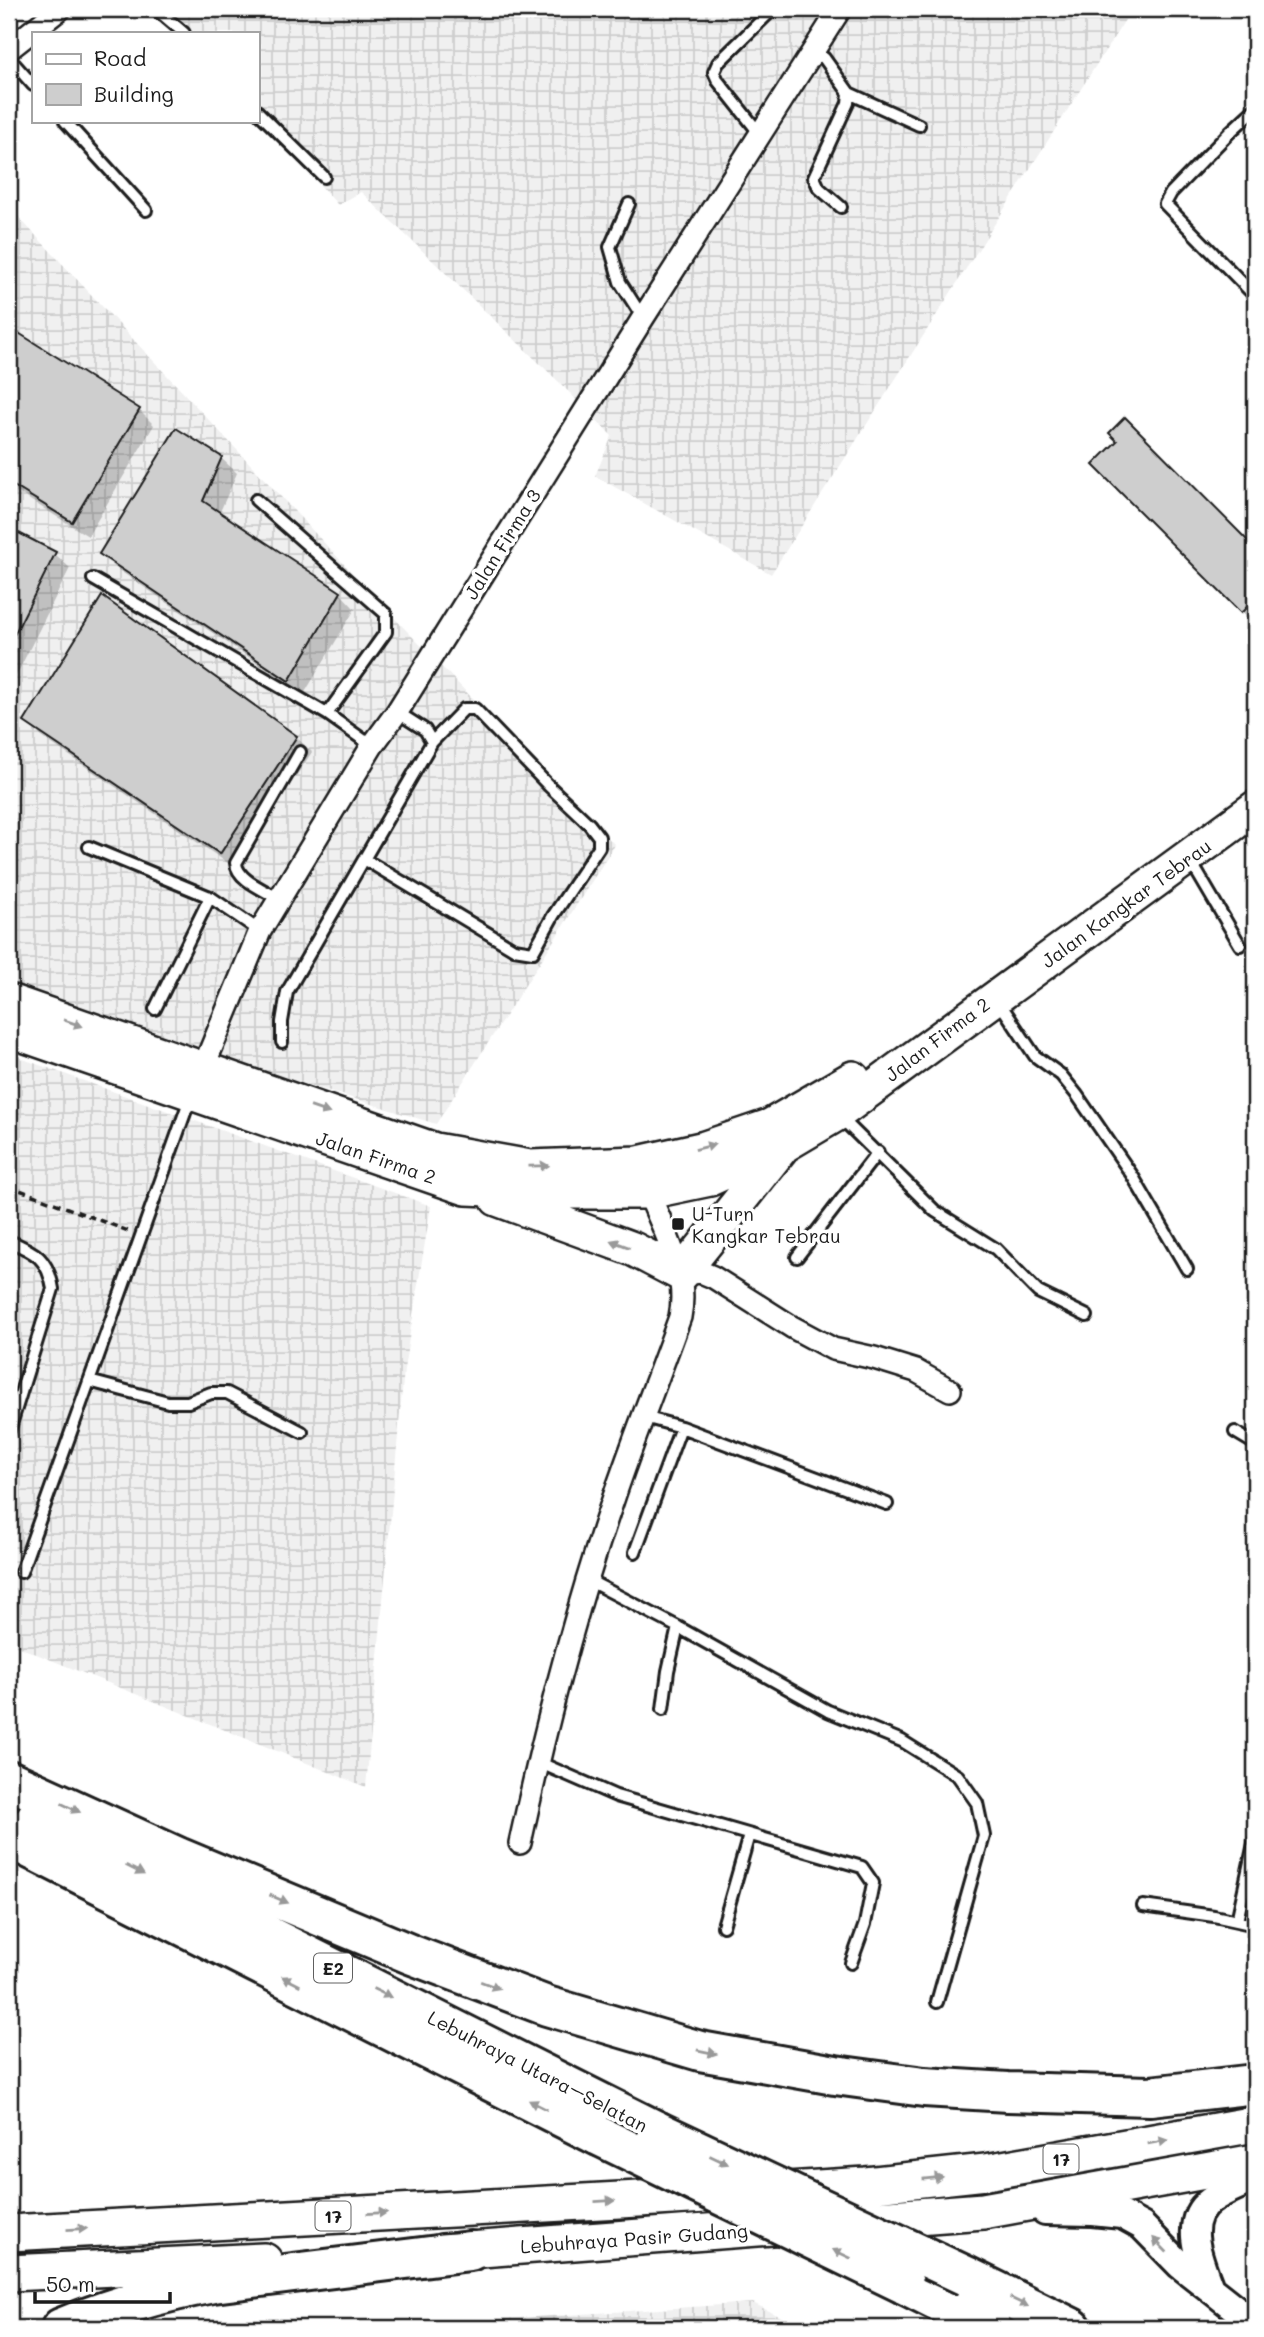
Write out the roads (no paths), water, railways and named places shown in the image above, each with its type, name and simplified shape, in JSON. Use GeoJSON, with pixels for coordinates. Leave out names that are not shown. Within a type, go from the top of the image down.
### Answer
{"type":"FeatureCollection","features":[{"type":"Feature","properties":{"kind":"highway"},"geometry":{"type":"LineString","coordinates":[[9,1780],[178,1857],[410,1954],[547,2006],[700,2051],[924,2087],[1150,2096],[1255,2084]]}},
{"type":"Feature","properties":{"kind":"highway","name":"Lebuhraya Utara–Selatan"},"geometry":{"type":"LineString","coordinates":[[9,1805],[657,2131],[1072,2328]]}},
{"type":"Feature","properties":{"kind":"highway","name":"Lebuhraya Utara–Selatan"},"geometry":{"type":"LineString","coordinates":[[9,1838],[599,2136],[992,2328]]}},
{"type":"Feature","properties":{"kind":"highway","name":"Lebuhraya Pasir Gudang"},"geometry":{"type":"LineString","coordinates":[[9,2233],[657,2199],[866,2185],[986,2172],[1255,2124]]}},
{"type":"Feature","properties":{"kind":"highway","name":"Lebuhraya Pasir Gudang"},"geometry":{"type":"LineString","coordinates":[[9,2273],[470,2251],[983,2211],[1255,2162]]}},
{"type":"Feature","properties":{"kind":"highway"},"geometry":{"type":"LineString","coordinates":[[61,2328],[132,2301],[181,2289],[470,2251]]}},
{"type":"Feature","properties":{"kind":"main road","name":"Jalan Kangkar Tebrau"},"geometry":{"type":"LineString","coordinates":[[995,996],[1255,808]]}},
{"type":"Feature","properties":{"kind":"main road","name":"Jalan Firma 2"},"geometry":{"type":"LineString","coordinates":[[9,1030],[198,1081],[435,1150],[530,1167],[643,1177],[709,1179],[783,1146],[829,1105],[995,996]]}},
{"type":"Feature","properties":{"kind":"main road","name":"Jalan Firma 2"},"geometry":{"type":"LineString","coordinates":[[9,1001],[198,1081],[466,1188],[562,1192],[643,1177],[705,1148],[829,1105]]}},
{"type":"Feature","properties":{"kind":"main road"},"geometry":{"type":"LineString","coordinates":[[466,1188],[633,1249],[681,1274],[783,1146]]}},
{"type":"Feature","properties":{"kind":"street"},"geometry":{"type":"LineString","coordinates":[[9,49],[60,9]]}},
{"type":"Feature","properties":{"kind":"street","name":"Jalan Firma 3"},"geometry":{"type":"LineString","coordinates":[[198,1081],[260,931],[279,899],[372,746],[397,712],[840,9]]}},
{"type":"Feature","properties":{"kind":"street"},"geometry":{"type":"LineString","coordinates":[[520,1843],[538,1762],[588,1580],[612,1502],[684,1300],[681,1274],[643,1177]]}},
{"type":"Feature","properties":{"kind":"street"},"geometry":{"type":"LineString","coordinates":[[681,1274],[701,1272],[713,1277],[792,1327],[833,1349],[916,1371],[950,1390]]}},
{"type":"Feature","properties":{"kind":"street"},"geometry":{"type":"LineString","coordinates":[[1211,2290],[1198,2257],[1194,2238],[1198,2217],[1208,2202],[1255,2178]]}},
{"type":"Feature","properties":{"kind":"street"},"geometry":{"type":"LineString","coordinates":[[983,2211],[1092,2211],[1122,2215],[1142,2226],[1180,2266],[1255,2324]]}},
{"type":"Feature","properties":{"kind":"lane"},"geometry":{"type":"LineString","coordinates":[[156,9],[183,32]]}},
{"type":"Feature","properties":{"kind":"lane"},"geometry":{"type":"LineString","coordinates":[[760,134],[718,82],[714,72],[718,64],[773,9]]}},
{"type":"Feature","properties":{"kind":"lane"},"geometry":{"type":"LineString","coordinates":[[812,52],[824,58],[849,93],[919,125]]}},
{"type":"Feature","properties":{"kind":"lane"},"geometry":{"type":"LineString","coordinates":[[9,58],[32,84]]}},
{"type":"Feature","properties":{"kind":"lane"},"geometry":{"type":"LineString","coordinates":[[841,207],[819,188],[814,177],[848,103],[849,93]]}},
{"type":"Feature","properties":{"kind":"lane"},"geometry":{"type":"LineString","coordinates":[[1255,109],[1171,193],[1165,204],[1255,296]]}},
{"type":"Feature","properties":{"kind":"lane"},"geometry":{"type":"LineString","coordinates":[[259,113],[324,177]]}},
{"type":"Feature","properties":{"kind":"lane"},"geometry":{"type":"LineString","coordinates":[[66,122],[146,210]]}},
{"type":"Feature","properties":{"kind":"lane"},"geometry":{"type":"LineString","coordinates":[[629,204],[610,247],[620,282],[643,318]]}},
{"type":"Feature","properties":{"kind":"lane"},"geometry":{"type":"LineString","coordinates":[[256,500],[386,614],[386,632],[327,714]]}},
{"type":"Feature","properties":{"kind":"lane"},"geometry":{"type":"LineString","coordinates":[[93,579],[327,714],[372,746]]}},
{"type":"Feature","properties":{"kind":"lane"},"geometry":{"type":"LineString","coordinates":[[282,1042],[287,992],[364,859],[432,742],[464,709],[475,709],[589,824],[598,837],[599,847],[553,916],[533,952],[527,953],[514,949],[364,859]]}},
{"type":"Feature","properties":{"kind":"lane"},"geometry":{"type":"LineString","coordinates":[[397,712],[425,730],[432,742]]}},
{"type":"Feature","properties":{"kind":"lane"},"geometry":{"type":"LineString","coordinates":[[279,899],[242,876],[236,863],[300,752]]}},
{"type":"Feature","properties":{"kind":"lane"},"geometry":{"type":"LineString","coordinates":[[89,846],[210,897],[260,931]]}},
{"type":"Feature","properties":{"kind":"lane"},"geometry":{"type":"LineString","coordinates":[[1188,858],[1240,945]]}},
{"type":"Feature","properties":{"kind":"lane"},"geometry":{"type":"LineString","coordinates":[[155,1009],[210,897]]}},
{"type":"Feature","properties":{"kind":"lane"},"geometry":{"type":"LineString","coordinates":[[995,996],[1035,1056],[1061,1075],[1077,1095],[1132,1175],[1187,1269]]}},
{"type":"Feature","properties":{"kind":"lane"},"geometry":{"type":"LineString","coordinates":[[21,1572],[198,1081]]}},
{"type":"Feature","properties":{"kind":"lane"},"geometry":{"type":"LineString","coordinates":[[829,1105],[935,1211],[996,1249],[1038,1292],[1087,1316]]}},
{"type":"Feature","properties":{"kind":"lane"},"geometry":{"type":"LineString","coordinates":[[797,1257],[878,1152]]}},
{"type":"Feature","properties":{"kind":"lane"},"geometry":{"type":"LineString","coordinates":[[9,1241],[32,1250],[50,1269],[53,1289],[9,1431]]}},
{"type":"Feature","properties":{"kind":"lane"},"geometry":{"type":"LineString","coordinates":[[89,1381],[168,1402],[188,1402],[211,1393],[227,1393],[302,1432]]}},
{"type":"Feature","properties":{"kind":"lane"},"geometry":{"type":"LineString","coordinates":[[644,1417],[681,1427],[887,1504]]}},
{"type":"Feature","properties":{"kind":"lane"},"geometry":{"type":"LineString","coordinates":[[635,1552],[681,1427]]}},
{"type":"Feature","properties":{"kind":"lane"},"geometry":{"type":"LineString","coordinates":[[1235,1433],[1255,1444]]}},
{"type":"Feature","properties":{"kind":"lane"},"geometry":{"type":"LineString","coordinates":[[588,1580],[828,1711],[902,1741],[958,1776],[977,1803],[984,1836],[937,2002]]}},
{"type":"Feature","properties":{"kind":"lane"},"geometry":{"type":"LineString","coordinates":[[663,1709],[678,1627]]}},
{"type":"Feature","properties":{"kind":"lane"},"geometry":{"type":"LineString","coordinates":[[538,1762],[616,1796],[862,1867],[873,1884],[865,1924],[851,1963]]}},
{"type":"Feature","properties":{"kind":"lane"},"geometry":{"type":"LineString","coordinates":[[723,1926],[749,1835]]}},
{"type":"Feature","properties":{"kind":"lane"},"geometry":{"type":"LineString","coordinates":[[1237,1922],[1255,1839]]}},
{"type":"Feature","properties":{"kind":"lane"},"geometry":{"type":"LineString","coordinates":[[1143,1906],[1255,1925]]}},
{"type":"Feature","properties":{"kind":"place","name":"U-Turn Kangkar Tebrau"},"geometry":{"type":"Point","coordinates":[678,1224]}}]}
